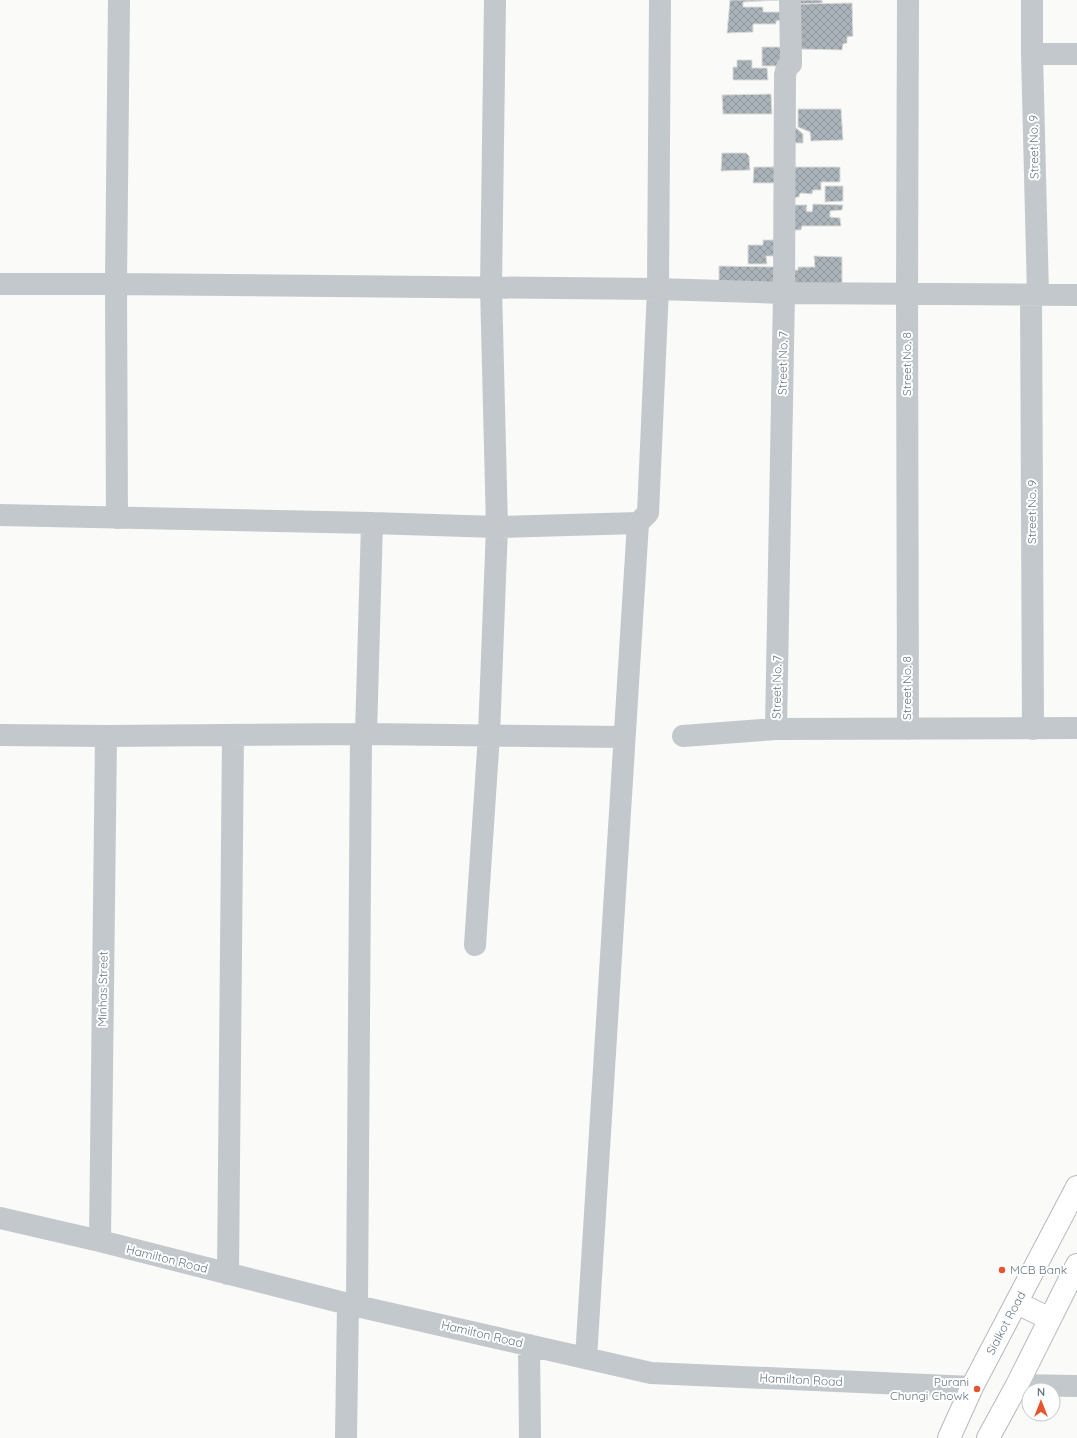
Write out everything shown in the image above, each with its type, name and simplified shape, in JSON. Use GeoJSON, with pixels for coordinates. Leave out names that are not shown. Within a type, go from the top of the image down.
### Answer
{"type":"FeatureCollection","features":[{"type":"Feature","properties":{"kind":"main road","name":"Sialkot Road"},"geometry":{"type":"LineString","coordinates":[[949,1438],[972,1387],[1077,1187]]}},
{"type":"Feature","properties":{"kind":"main road"},"geometry":{"type":"LineString","coordinates":[[988,1438],[1017,1385],[1077,1265]]}},
{"type":"Feature","properties":{"kind":"main road"},"geometry":{"type":"LineString","coordinates":[[1017,1303],[1050,1319]]}},
{"type":"Feature","properties":{"kind":"street"},"geometry":{"type":"LineString","coordinates":[[117,518],[116,284],[119,0]]}},
{"type":"Feature","properties":{"kind":"street"},"geometry":{"type":"LineString","coordinates":[[475,945],[490,735],[497,527],[491,287],[495,0]]}},
{"type":"Feature","properties":{"kind":"street"},"geometry":{"type":"LineString","coordinates":[[586,1358],[638,523],[648,513],[658,289],[660,0]]}},
{"type":"Feature","properties":{"kind":"street","name":"Street No. 7"},"geometry":{"type":"LineString","coordinates":[[776,729],[784,293],[785,75],[786,67],[791,64],[790,0]]}},
{"type":"Feature","properties":{"kind":"street","name":"Street No. 8"},"geometry":{"type":"LineString","coordinates":[[908,0],[906,293],[908,729]]}},
{"type":"Feature","properties":{"kind":"street","name":"Street No. 9"},"geometry":{"type":"LineString","coordinates":[[1032,0],[1034,295],[1033,729]]}},
{"type":"Feature","properties":{"kind":"street"},"geometry":{"type":"LineString","coordinates":[[1032,54],[1077,54]]}},
{"type":"Feature","properties":{"kind":"street"},"geometry":{"type":"LineString","coordinates":[[0,284],[491,287],[658,289],[784,293],[1077,295]]}},
{"type":"Feature","properties":{"kind":"street"},"geometry":{"type":"LineString","coordinates":[[0,515],[497,527],[638,523]]}},
{"type":"Feature","properties":{"kind":"street"},"geometry":{"type":"LineString","coordinates":[[346,1438],[352,1305],[363,734],[372,523]]}},
{"type":"Feature","properties":{"kind":"street"},"geometry":{"type":"LineString","coordinates":[[683,736],[776,729],[1077,728]]}},
{"type":"Feature","properties":{"kind":"street"},"geometry":{"type":"LineString","coordinates":[[0,735],[106,736],[363,734],[624,737]]}},
{"type":"Feature","properties":{"kind":"street"},"geometry":{"type":"LineString","coordinates":[[228,1274],[233,735]]}},
{"type":"Feature","properties":{"kind":"street","name":"Minhas Street"},"geometry":{"type":"LineString","coordinates":[[100,1242],[106,736]]}},
{"type":"Feature","properties":{"kind":"street","name":"Hamilton Road"},"geometry":{"type":"LineString","coordinates":[[0,1218],[352,1305],[651,1373],[972,1387]]}},
{"type":"Feature","properties":{"kind":"street"},"geometry":{"type":"LineString","coordinates":[[529,1345],[530,1438]]}},
{"type":"Feature","properties":{"kind":"street"},"geometry":{"type":"LineString","coordinates":[[1017,1385],[1077,1386]]}},
{"type":"Feature","properties":{"kind":"building"},"geometry":{"type":"Polygon","coordinates":[[[730,0],[780,0],[743,2],[743,7],[763,7],[763,12],[785,12],[785,20],[776,21],[776,24],[753,24],[753,32],[727,33],[730,0]]]}},
{"type":"Feature","properties":{"kind":"building"},"geometry":{"type":"Polygon","coordinates":[[[798,0],[822,0],[822,3],[798,4],[798,0]]]}},
{"type":"Feature","properties":{"kind":"building"},"geometry":{"type":"Polygon","coordinates":[[[852,3],[853,36],[847,37],[847,43],[843,44],[842,50],[799,49],[798,4],[852,3]]]}},
{"type":"Feature","properties":{"kind":"building"},"geometry":{"type":"Polygon","coordinates":[[[762,47],[788,47],[788,61],[779,61],[778,66],[762,66],[762,47]]]}},
{"type":"Feature","properties":{"kind":"building"},"geometry":{"type":"Polygon","coordinates":[[[737,60],[752,60],[752,68],[767,68],[768,80],[733,80],[733,67],[737,67],[737,60]]]}},
{"type":"Feature","properties":{"kind":"building"},"geometry":{"type":"Polygon","coordinates":[[[771,94],[772,114],[723,114],[722,95],[771,94]]]}},
{"type":"Feature","properties":{"kind":"building"},"geometry":{"type":"Polygon","coordinates":[[[798,109],[841,109],[843,140],[811,141],[810,132],[798,127],[798,109]]]}},
{"type":"Feature","properties":{"kind":"building"},"geometry":{"type":"Polygon","coordinates":[[[795,127],[803,134],[803,143],[793,143],[795,127]]]}},
{"type":"Feature","properties":{"kind":"building"},"geometry":{"type":"Polygon","coordinates":[[[722,153],[746,153],[749,156],[750,170],[721,171],[722,153]]]}},
{"type":"Feature","properties":{"kind":"building"},"geometry":{"type":"Polygon","coordinates":[[[754,167],[778,167],[778,183],[753,183],[754,167]]]}},
{"type":"Feature","properties":{"kind":"building"},"geometry":{"type":"Polygon","coordinates":[[[788,167],[840,167],[840,182],[821,182],[821,190],[813,190],[812,194],[800,193],[799,197],[788,198],[788,167]]]}},
{"type":"Feature","properties":{"kind":"building"},"geometry":{"type":"Polygon","coordinates":[[[825,186],[843,186],[843,201],[825,202],[825,186]]]}},
{"type":"Feature","properties":{"kind":"building"},"geometry":{"type":"Polygon","coordinates":[[[813,204],[843,205],[842,210],[830,211],[830,217],[840,218],[841,226],[802,226],[801,230],[787,230],[787,205],[807,205],[806,211],[812,212],[813,204]]]}},
{"type":"Feature","properties":{"kind":"building"},"geometry":{"type":"Polygon","coordinates":[[[763,240],[776,240],[776,256],[766,256],[767,264],[748,264],[748,245],[763,245],[763,240]]]}},
{"type":"Feature","properties":{"kind":"building"},"geometry":{"type":"Polygon","coordinates":[[[814,256],[842,257],[842,286],[787,285],[795,270],[798,270],[798,267],[815,267],[814,256]]]}},
{"type":"Feature","properties":{"kind":"building"},"geometry":{"type":"Polygon","coordinates":[[[719,266],[776,267],[776,288],[719,287],[719,266]]]}},
{"type":"Feature","properties":{"kind":"place","name":"MCB Bank"},"geometry":{"type":"Point","coordinates":[1002,1270]}},
{"type":"Feature","properties":{"kind":"place","name":"Purani Chungi Chowk"},"geometry":{"type":"Point","coordinates":[977,1389]}}]}
